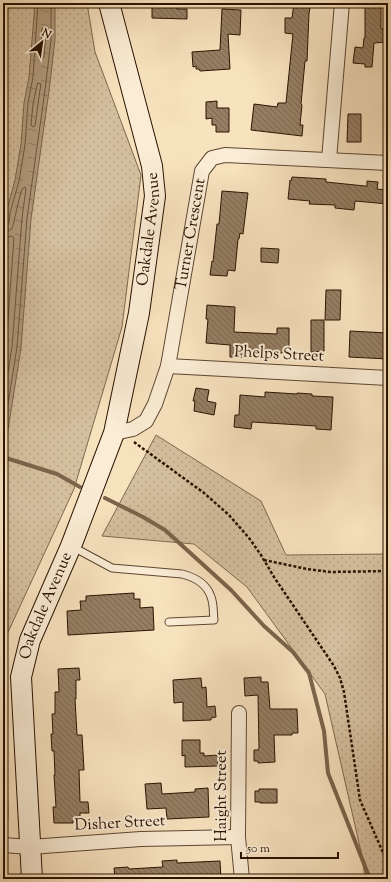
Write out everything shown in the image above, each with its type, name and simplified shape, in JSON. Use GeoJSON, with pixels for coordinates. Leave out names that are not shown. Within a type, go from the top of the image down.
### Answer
{"type":"FeatureCollection","features":[{"type":"Feature","properties":{"kind":"street","name":"Oakdale Avenue"},"geometry":{"type":"LineString","coordinates":[[32,879],[21,678],[30,640],[71,546],[114,433],[139,314],[155,196],[152,166],[109,3]]}},
{"type":"Feature","properties":{"kind":"street"},"geometry":{"type":"LineString","coordinates":[[329,160],[342,3]]}},
{"type":"Feature","properties":{"kind":"street","name":"Turner Crescent"},"geometry":{"type":"LineString","coordinates":[[114,433],[133,429],[146,421],[155,404],[168,366],[202,171],[212,158],[225,154],[388,163]]}},
{"type":"Feature","properties":{"kind":"street","name":"Phelps Street"},"geometry":{"type":"LineString","coordinates":[[168,366],[388,378]]}},
{"type":"Feature","properties":{"kind":"street","name":"Haight Street"},"geometry":{"type":"LineString","coordinates":[[239,713],[238,837],[242,879]]}},
{"type":"Feature","properties":{"kind":"street","name":"Disher Street"},"geometry":{"type":"LineString","coordinates":[[3,845],[30,847],[141,839],[238,837]]}},
{"type":"Feature","properties":{"kind":"lane"},"geometry":{"type":"LineString","coordinates":[[71,546],[112,568],[182,574],[191,576],[197,580],[205,587],[211,597],[214,620],[169,622]]}},
{"type":"Feature","properties":{"kind":"path"},"geometry":{"type":"LineString","coordinates":[[114,433],[136,442],[160,462],[204,493],[234,521],[249,538],[328,655],[340,678],[346,702],[360,800],[388,864]]}},
{"type":"Feature","properties":{"kind":"path"},"geometry":{"type":"LineString","coordinates":[[264,560],[330,572],[388,571]]}},
{"type":"Feature","properties":{"kind":"shaded area"},"geometry":{"type":"Polygon","coordinates":[[[3,3],[87,3],[95,52],[141,175],[122,327],[74,489],[4,641],[8,814],[5,866],[3,866],[3,3]]]}},
{"type":"Feature","properties":{"kind":"shaded area"},"geometry":{"type":"Polygon","coordinates":[[[156,435],[261,501],[286,555],[388,554],[388,879],[365,879],[362,856],[325,694],[247,587],[194,544],[102,536],[156,435]]]}},
{"type":"Feature","properties":{"kind":"water"},"geometry":{"type":"Polygon","coordinates":[[[35,3],[55,3],[55,40],[31,219],[21,348],[3,461],[3,243],[6,213],[15,180],[21,144],[24,103],[29,77],[35,3]]]}},
{"type":"Feature","properties":{"kind":"building"},"geometry":{"type":"Polygon","coordinates":[[[152,3],[178,3],[177,9],[187,9],[187,19],[152,18],[152,3]]]}},
{"type":"Feature","properties":{"kind":"building"},"geometry":{"type":"Polygon","coordinates":[[[294,3],[311,3],[309,13],[307,61],[305,61],[301,104],[300,125],[303,125],[302,136],[251,130],[254,104],[277,107],[278,103],[286,103],[293,34],[285,33],[285,18],[292,18],[294,3]]]}},
{"type":"Feature","properties":{"kind":"building"},"geometry":{"type":"Polygon","coordinates":[[[365,3],[381,3],[381,29],[386,29],[386,42],[374,43],[372,67],[365,67],[365,64],[353,63],[355,47],[363,48],[365,38],[365,3]]]}},
{"type":"Feature","properties":{"kind":"building"},"geometry":{"type":"Polygon","coordinates":[[[222,9],[241,10],[240,35],[228,34],[230,69],[200,71],[199,69],[196,69],[196,66],[193,67],[192,52],[220,50],[222,9]]]}},
{"type":"Feature","properties":{"kind":"building"},"geometry":{"type":"Polygon","coordinates":[[[217,101],[217,108],[229,108],[229,132],[216,132],[216,125],[212,125],[212,118],[206,119],[206,102],[217,101]]]}},
{"type":"Feature","properties":{"kind":"building"},"geometry":{"type":"Polygon","coordinates":[[[348,114],[361,114],[361,142],[347,142],[348,114]]]}},
{"type":"Feature","properties":{"kind":"building"},"geometry":{"type":"Polygon","coordinates":[[[292,177],[326,179],[326,182],[365,186],[367,186],[367,181],[378,182],[377,189],[388,190],[388,204],[355,201],[354,210],[335,208],[335,205],[309,204],[310,201],[288,199],[290,180],[291,181],[292,177]]]}},
{"type":"Feature","properties":{"kind":"building"},"geometry":{"type":"Polygon","coordinates":[[[222,191],[248,193],[243,234],[240,233],[238,239],[235,271],[228,270],[227,276],[210,275],[212,261],[213,262],[217,224],[219,224],[222,191]]]}},
{"type":"Feature","properties":{"kind":"building"},"geometry":{"type":"Polygon","coordinates":[[[261,248],[279,249],[278,263],[261,262],[261,248]]]}},
{"type":"Feature","properties":{"kind":"building"},"geometry":{"type":"Polygon","coordinates":[[[326,290],[341,290],[340,320],[325,320],[326,290]]]}},
{"type":"Feature","properties":{"kind":"building"},"geometry":{"type":"Polygon","coordinates":[[[207,305],[235,307],[234,332],[277,334],[277,328],[289,328],[289,353],[244,352],[244,357],[230,357],[230,345],[206,343],[208,319],[206,319],[207,305]]]}},
{"type":"Feature","properties":{"kind":"building"},"geometry":{"type":"Polygon","coordinates":[[[311,320],[324,320],[324,351],[311,352],[311,320]]]}},
{"type":"Feature","properties":{"kind":"building"},"geometry":{"type":"Polygon","coordinates":[[[350,331],[388,333],[388,359],[349,357],[350,331]]]}},
{"type":"Feature","properties":{"kind":"building"},"geometry":{"type":"Polygon","coordinates":[[[196,388],[209,390],[207,401],[216,403],[214,415],[194,411],[195,401],[193,401],[196,388]]]}},
{"type":"Feature","properties":{"kind":"building"},"geometry":{"type":"Polygon","coordinates":[[[265,392],[312,394],[312,396],[333,397],[331,430],[316,429],[316,426],[252,422],[251,429],[234,427],[235,415],[239,415],[240,395],[265,397],[265,392]]]}},
{"type":"Feature","properties":{"kind":"building"},"geometry":{"type":"Polygon","coordinates":[[[134,593],[134,599],[140,599],[140,608],[153,607],[154,630],[68,635],[67,611],[81,610],[80,601],[86,601],[86,596],[134,593]]]}},
{"type":"Feature","properties":{"kind":"building"},"geometry":{"type":"Polygon","coordinates":[[[79,668],[80,680],[76,680],[75,699],[77,735],[82,735],[84,770],[79,770],[80,802],[88,802],[89,813],[80,813],[80,818],[73,818],[73,823],[54,823],[53,807],[56,807],[55,775],[54,751],[52,751],[51,734],[53,734],[52,714],[55,714],[55,692],[59,692],[58,669],[79,668]]]}},
{"type":"Feature","properties":{"kind":"building"},"geometry":{"type":"Polygon","coordinates":[[[261,677],[261,682],[268,682],[270,709],[297,709],[298,733],[292,733],[292,735],[274,735],[275,762],[258,763],[258,761],[254,761],[254,750],[258,750],[259,748],[258,695],[245,696],[244,678],[261,677]]]}},
{"type":"Feature","properties":{"kind":"building"},"geometry":{"type":"Polygon","coordinates":[[[201,678],[202,688],[206,687],[207,707],[215,706],[216,717],[211,718],[211,720],[183,721],[183,702],[174,703],[173,680],[201,678]]]}},
{"type":"Feature","properties":{"kind":"building"},"geometry":{"type":"Polygon","coordinates":[[[182,740],[200,740],[200,753],[204,753],[204,756],[218,755],[218,766],[185,767],[185,755],[182,756],[182,740]]]}},
{"type":"Feature","properties":{"kind":"building"},"geometry":{"type":"Polygon","coordinates":[[[161,783],[162,794],[195,792],[195,789],[208,788],[209,817],[167,819],[166,808],[147,809],[145,784],[161,783]]]}},
{"type":"Feature","properties":{"kind":"building"},"geometry":{"type":"Polygon","coordinates":[[[259,789],[277,789],[277,803],[255,802],[255,791],[259,791],[259,789]]]}},
{"type":"Feature","properties":{"kind":"building"},"geometry":{"type":"Polygon","coordinates":[[[177,860],[177,863],[220,861],[221,879],[115,879],[114,868],[128,867],[129,869],[163,867],[162,861],[177,860]]]}},
{"type":"Feature","properties":{"kind":"waterway"},"geometry":{"type":"LineString","coordinates":[[3,457],[57,474],[80,487]]}},
{"type":"Feature","properties":{"kind":"waterway"},"geometry":{"type":"LineString","coordinates":[[105,498],[165,530],[231,590],[264,626],[293,652],[309,673],[324,731],[328,773],[370,879]]}}]}
